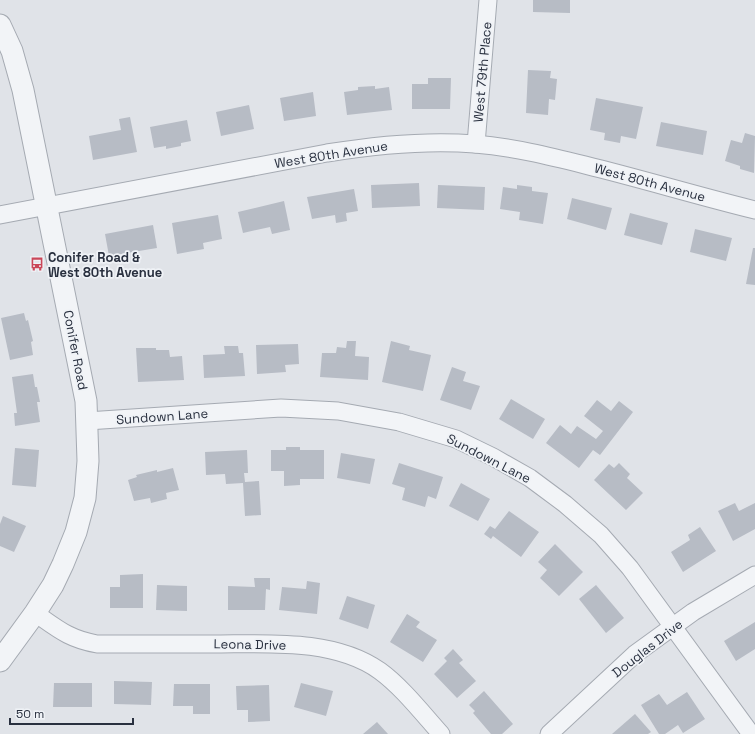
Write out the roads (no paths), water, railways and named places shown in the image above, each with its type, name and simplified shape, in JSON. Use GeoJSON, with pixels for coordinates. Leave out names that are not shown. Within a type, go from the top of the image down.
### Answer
{"type":"FeatureCollection","features":[{"type":"Feature","properties":{"kind":"street","name":"West 79th Place"},"geometry":{"type":"LineString","coordinates":[[476,144],[488,0]]}},
{"type":"Feature","properties":{"kind":"street","name":"Conifer Road"},"geometry":{"type":"LineString","coordinates":[[0,25],[12,51],[18,70],[47,206],[86,402],[88,460],[86,491],[76,532],[63,564],[53,585],[35,614],[0,661]]}},
{"type":"Feature","properties":{"kind":"street","name":"West 80th Avenue"},"geometry":{"type":"LineString","coordinates":[[0,215],[355,148],[411,143],[476,144],[539,154],[755,210]]}},
{"type":"Feature","properties":{"kind":"street","name":"Sundown Lane"},"geometry":{"type":"LineString","coordinates":[[87,421],[281,408],[338,411],[399,422],[456,439],[493,457],[530,478],[565,504],[615,550],[630,568],[751,734]]}},
{"type":"Feature","properties":{"kind":"street","name":"Douglas Drive"},"geometry":{"type":"LineString","coordinates":[[549,734],[635,654],[699,608],[755,575]]}},
{"type":"Feature","properties":{"kind":"street","name":"Leona Drive"},"geometry":{"type":"LineString","coordinates":[[35,614],[71,637],[97,644],[287,644],[335,651],[358,659],[380,671],[441,734]]}},
{"type":"Feature","properties":{"kind":"place","name":"Conifer Road & West 80th Avenue"},"geometry":{"type":"Point","coordinates":[37,264]}}]}
